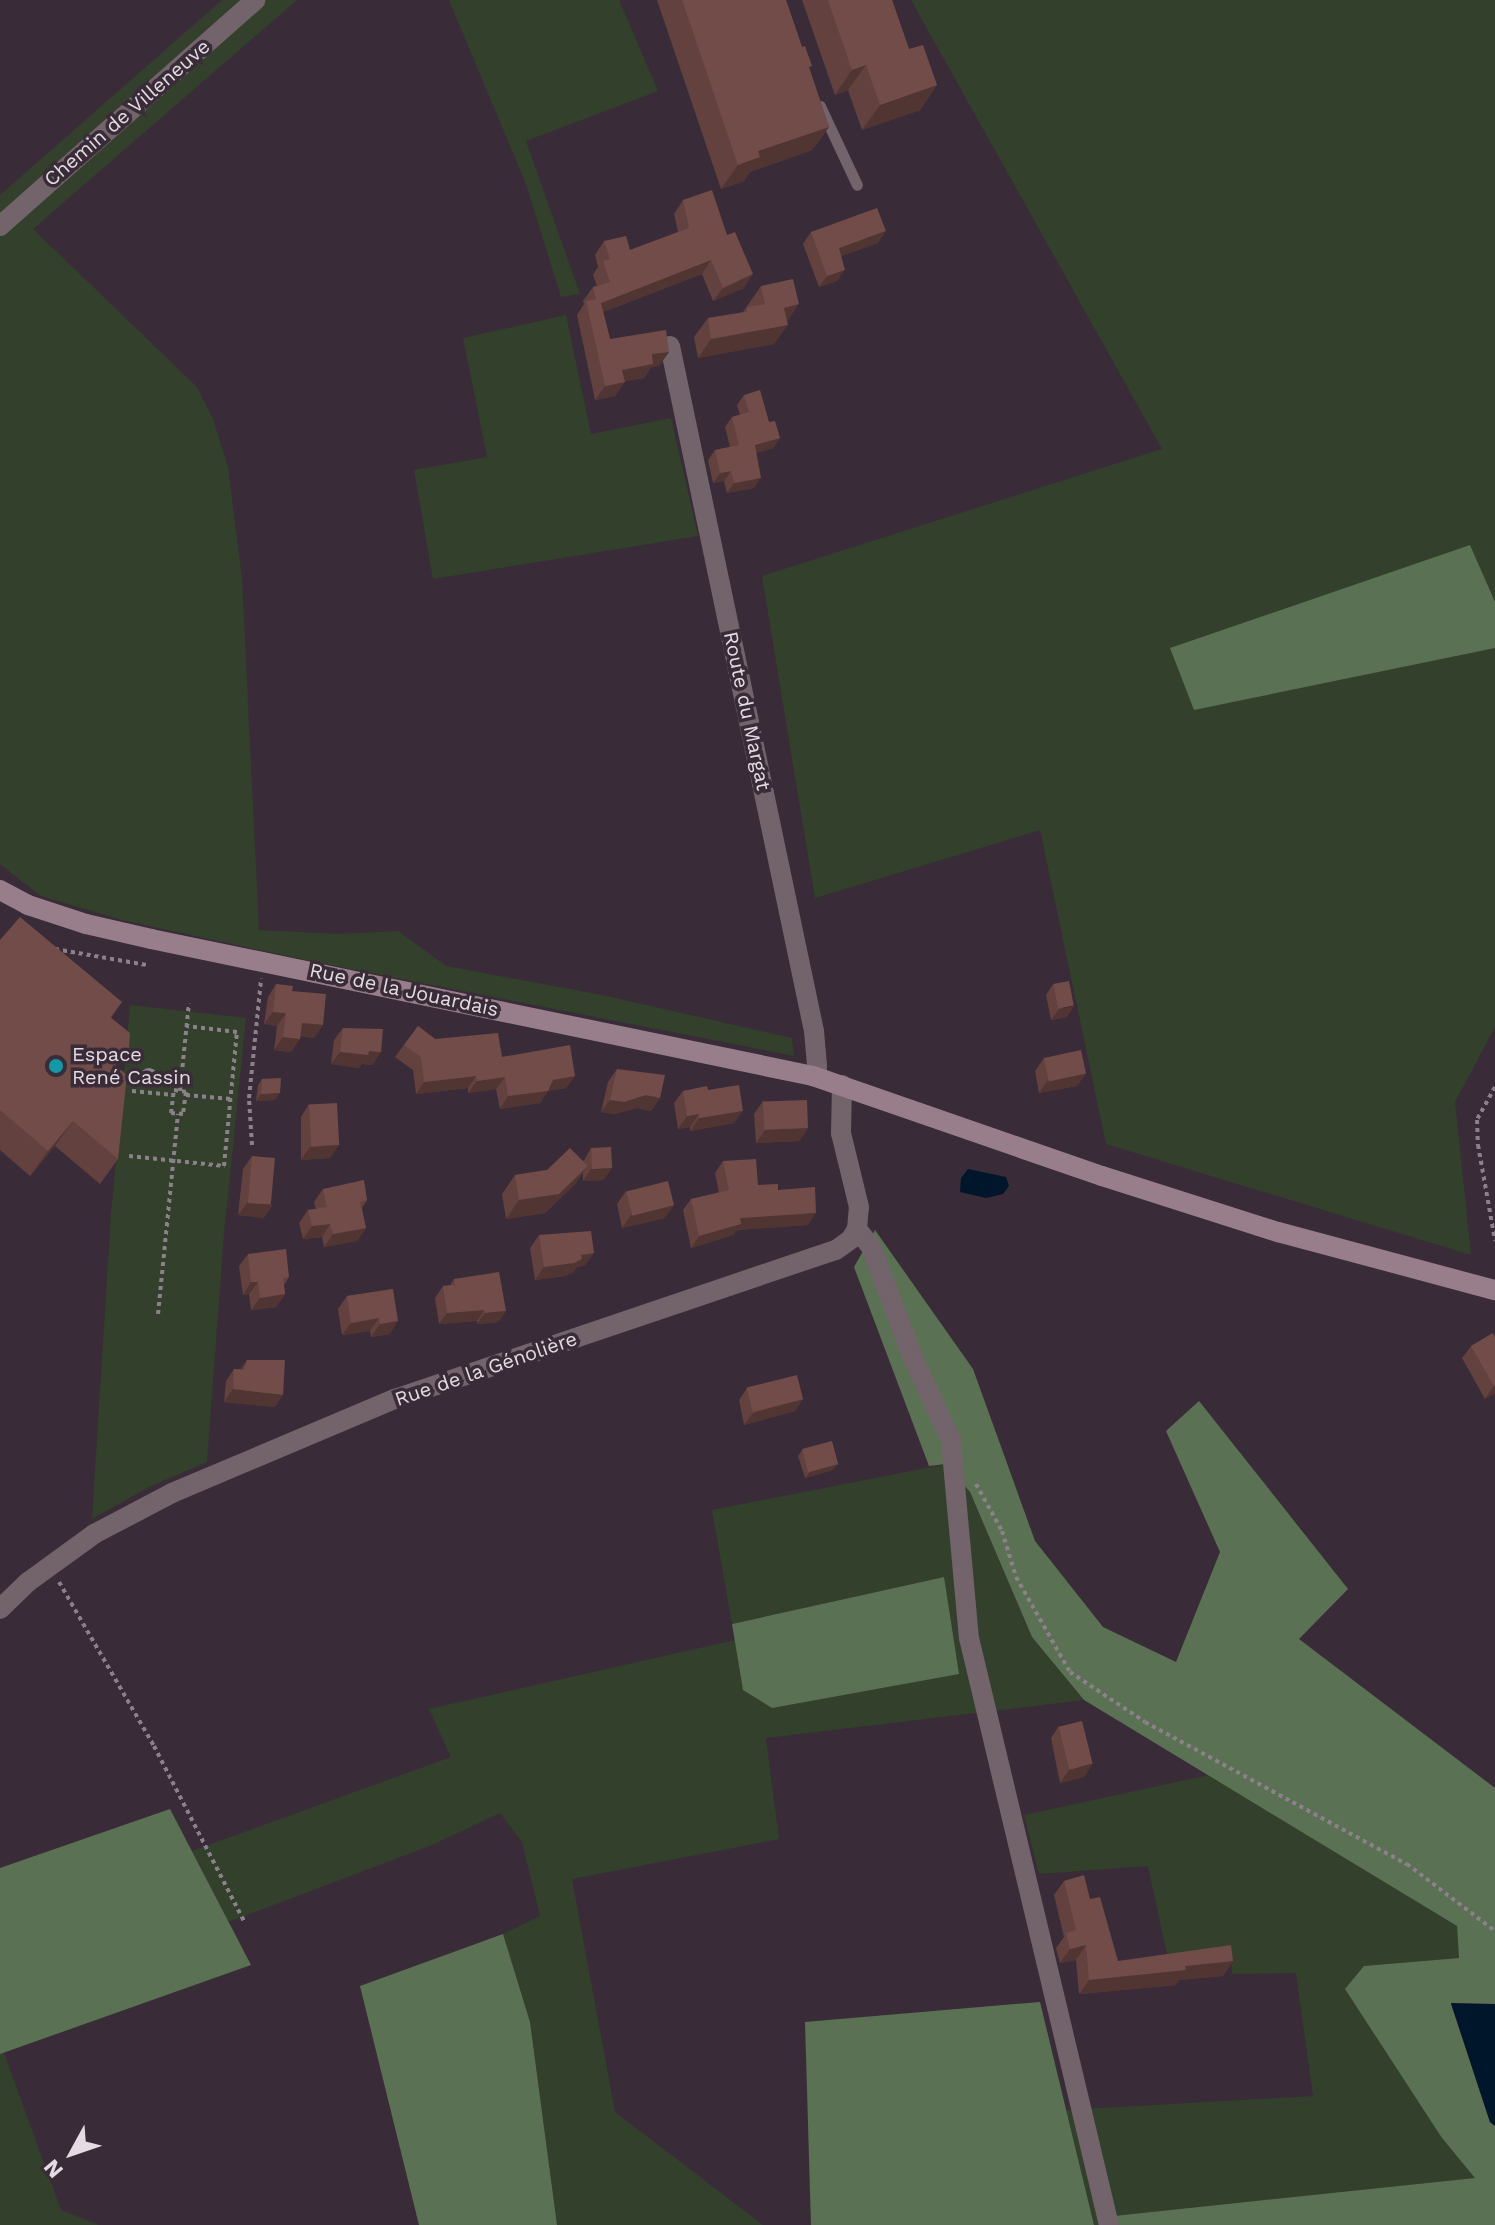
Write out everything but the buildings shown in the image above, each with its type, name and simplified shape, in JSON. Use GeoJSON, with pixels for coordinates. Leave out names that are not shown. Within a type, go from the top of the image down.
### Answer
{"type":"FeatureCollection","features":[{"type":"Feature","properties":{"kind":"main road","name":"Rue de la Jouardais"},"geometry":{"type":"LineString","coordinates":[[0,890],[28,905],[86,924],[813,1076],[1278,1232],[1495,1290]]}},
{"type":"Feature","properties":{"kind":"street","name":"Chemin de Villeneuve"},"geometry":{"type":"LineString","coordinates":[[0,226],[255,0]]}},
{"type":"Feature","properties":{"kind":"street","name":"Route du Margat"},"geometry":{"type":"LineString","coordinates":[[670,346],[814,1031],[817,1067],[813,1076]]}},
{"type":"Feature","properties":{"kind":"street"},"geometry":{"type":"LineString","coordinates":[[842,1085],[841,1133],[859,1207],[857,1229],[871,1247],[914,1360],[951,1441],[969,1638],[1109,2225]]}},
{"type":"Feature","properties":{"kind":"street","name":"Rue de la Génolière"},"geometry":{"type":"LineString","coordinates":[[0,1609],[50,1566],[94,1534],[172,1493],[367,1411],[836,1250],[851,1239],[857,1229]]}},
{"type":"Feature","properties":{"kind":"lane"},"geometry":{"type":"LineString","coordinates":[[817,99],[857,185]]}},
{"type":"Feature","properties":{"kind":"path"},"geometry":{"type":"LineString","coordinates":[[53,948],[147,965]]}},
{"type":"Feature","properties":{"kind":"path"},"geometry":{"type":"LineString","coordinates":[[252,1145],[249,1098],[262,961]]}},
{"type":"Feature","properties":{"kind":"path"},"geometry":{"type":"LineString","coordinates":[[180,1091],[189,1003]]}},
{"type":"Feature","properties":{"kind":"path"},"geometry":{"type":"LineString","coordinates":[[129,1156],[224,1166],[237,1032],[186,1026]]}},
{"type":"Feature","properties":{"kind":"path"},"geometry":{"type":"LineString","coordinates":[[156,1078],[181,1081]]}},
{"type":"Feature","properties":{"kind":"path"},"geometry":{"type":"LineString","coordinates":[[1495,1087],[1477,1120],[1478,1145],[1495,1240]]}},
{"type":"Feature","properties":{"kind":"path"},"geometry":{"type":"LineString","coordinates":[[186,1095],[183,1114],[171,1113],[174,1090],[186,1095],[231,1099]]}},
{"type":"Feature","properties":{"kind":"path"},"geometry":{"type":"LineString","coordinates":[[132,1091],[174,1095]]}},
{"type":"Feature","properties":{"kind":"path"},"geometry":{"type":"LineString","coordinates":[[158,1314],[178,1114]]}},
{"type":"Feature","properties":{"kind":"path"},"geometry":{"type":"LineString","coordinates":[[973,1480],[1002,1531],[1016,1577],[1070,1672],[1145,1722],[1407,1864],[1495,1931]]}},
{"type":"Feature","properties":{"kind":"path"},"geometry":{"type":"LineString","coordinates":[[50,1566],[154,1746],[245,1923]]}},
{"type":"Feature","properties":{"kind":"green space"},"geometry":{"type":"Polygon","coordinates":[[[222,0],[297,0],[33,229],[196,386],[213,419],[228,467],[242,578],[259,930],[338,934],[398,931],[446,966],[602,995],[792,1038],[794,1056],[315,962],[122,920],[41,896],[0,864],[0,195],[222,0]]]}},
{"type":"Feature","properties":{"kind":"green space"},"geometry":{"type":"Polygon","coordinates":[[[449,0],[619,0],[658,91],[526,141],[580,294],[561,297],[526,184],[449,0]]]}},
{"type":"Feature","properties":{"kind":"green space"},"geometry":{"type":"Polygon","coordinates":[[[911,0],[1495,0],[1495,1027],[1455,1102],[1471,1255],[1106,1144],[1040,830],[815,898],[762,576],[1162,449],[911,0]]]}},
{"type":"Feature","properties":{"kind":"green space"},"geometry":{"type":"Polygon","coordinates":[[[566,315],[591,434],[671,418],[698,536],[433,579],[414,470],[487,457],[463,338],[566,315]]]}},
{"type":"Feature","properties":{"kind":"green space"},"geometry":{"type":"Polygon","coordinates":[[[1470,545],[1495,602],[1495,648],[1194,710],[1170,648],[1470,545]]]}},
{"type":"Feature","properties":{"kind":"green space"},"geometry":{"type":"Polygon","coordinates":[[[130,1005],[246,1018],[224,1234],[207,1462],[151,1486],[92,1519],[111,1214],[130,1005]]]}},
{"type":"Feature","properties":{"kind":"green space"},"geometry":{"type":"Polygon","coordinates":[[[875,1230],[973,1369],[1035,1541],[1103,1627],[1176,1662],[1220,1552],[1166,1431],[1199,1401],[1348,1589],[1299,1639],[1495,1788],[1495,2004],[1451,2004],[1490,2122],[1495,2126],[1495,2225],[1116,2225],[1114,2216],[1475,2178],[1442,2138],[1345,1989],[1364,1966],[1459,1958],[1457,1926],[1084,1700],[1032,1637],[970,1492],[946,1464],[929,1466],[854,1267],[875,1230]]]}},
{"type":"Feature","properties":{"kind":"green space"},"geometry":{"type":"Polygon","coordinates":[[[946,1464],[970,1492],[1032,1637],[1084,1700],[766,1738],[779,1839],[572,1879],[615,2112],[763,2225],[557,2225],[530,2022],[503,1934],[540,1916],[522,1842],[500,1813],[432,1845],[229,1922],[192,1851],[451,1757],[429,1709],[735,1640],[743,1689],[943,1577],[732,1624],[712,1510],[946,1464]]]}},
{"type":"Feature","properties":{"kind":"green space"},"geometry":{"type":"Polygon","coordinates":[[[944,1577],[959,1674],[772,1708],[743,1690],[732,1624],[944,1577]]]}},
{"type":"Feature","properties":{"kind":"green space"},"geometry":{"type":"Polygon","coordinates":[[[1209,1775],[1457,1926],[1460,1958],[1364,1966],[1442,2138],[1476,2178],[1115,2216],[1116,2225],[1094,2225],[1066,2110],[1313,2096],[1296,1973],[1232,1974],[1231,1953],[1168,1959],[1148,1866],[1039,1874],[1024,1815],[1209,1775]]]}},
{"type":"Feature","properties":{"kind":"green space"},"geometry":{"type":"Polygon","coordinates":[[[170,1809],[251,1965],[0,2054],[0,1868],[170,1809]]]}},
{"type":"Feature","properties":{"kind":"green space"},"geometry":{"type":"Polygon","coordinates":[[[503,1934],[530,2022],[557,2225],[419,2225],[360,1986],[503,1934]]]}},
{"type":"Feature","properties":{"kind":"green space"},"geometry":{"type":"Polygon","coordinates":[[[1040,2002],[1094,2225],[811,2225],[805,2022],[1040,2002]]]}},
{"type":"Feature","properties":{"kind":"green space"},"geometry":{"type":"Polygon","coordinates":[[[4,2053],[61,2210],[99,2225],[0,2225],[0,2054],[4,2053]]]}},
{"type":"Feature","properties":{"kind":"water"},"geometry":{"type":"Polygon","coordinates":[[[968,1169],[1006,1177],[1009,1186],[1003,1194],[986,1198],[960,1192],[961,1178],[968,1169]]]}},
{"type":"Feature","properties":{"kind":"water"},"geometry":{"type":"Polygon","coordinates":[[[1451,2003],[1495,2004],[1495,2126],[1490,2122],[1451,2003]]]}},
{"type":"Feature","properties":{"kind":"place","name":"Espace René Cassin"},"geometry":{"type":"Point","coordinates":[56,1066]}}]}
